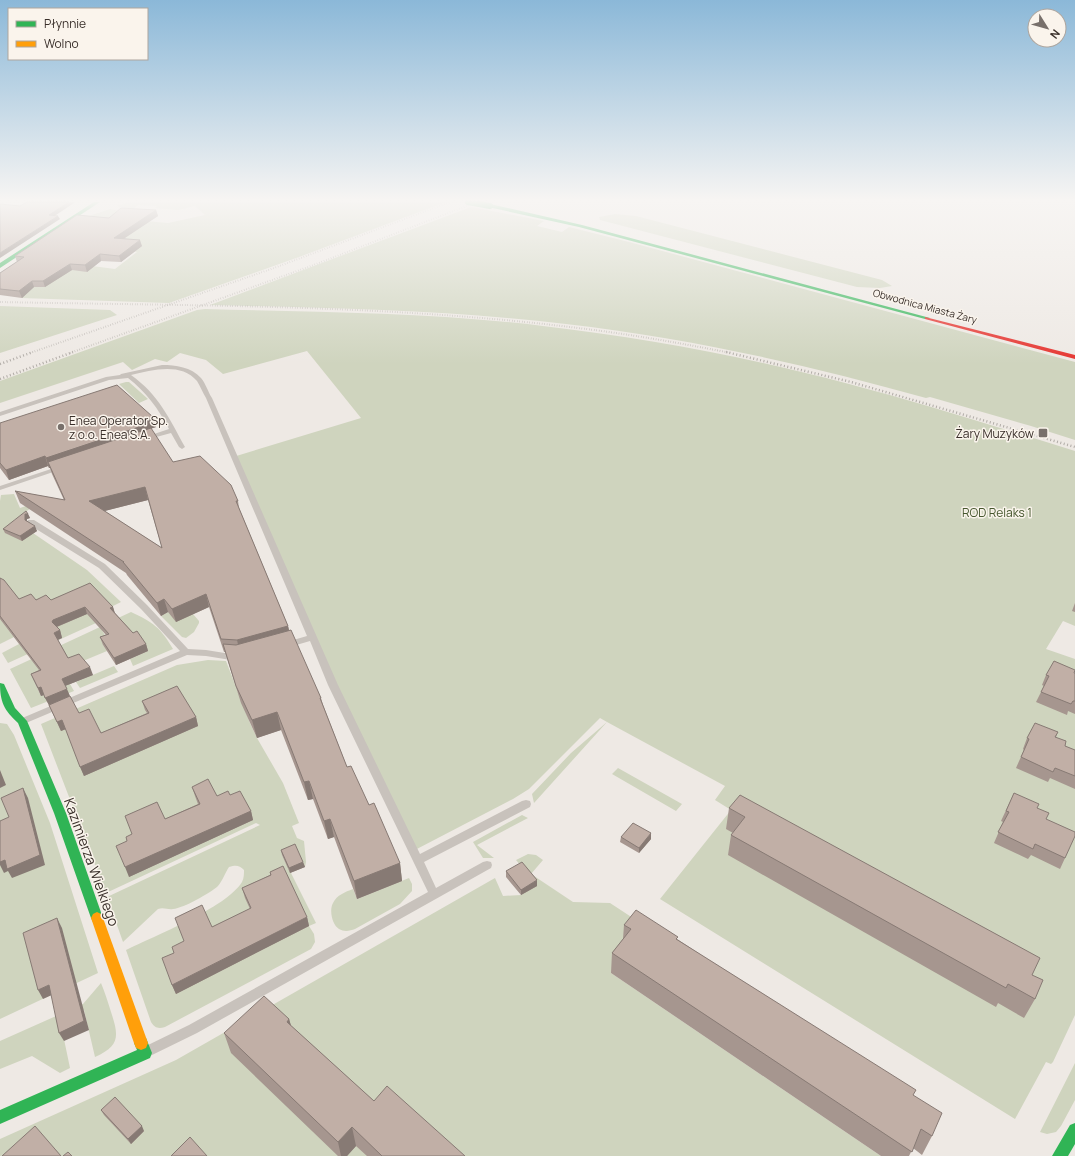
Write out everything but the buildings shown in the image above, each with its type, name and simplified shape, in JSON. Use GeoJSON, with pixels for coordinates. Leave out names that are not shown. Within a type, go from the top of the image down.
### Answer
{"type":"FeatureCollection","features":[{"type":"Feature","properties":{"kind":"main road"},"geometry":{"type":"LineString","coordinates":[[0,266],[15,256]]}},
{"type":"Feature","properties":{"kind":"main road","name":"Obwodnica Miasta Żary"},"geometry":{"type":"LineString","coordinates":[[693,256],[1075,357]]}},
{"type":"Feature","properties":{"kind":"main road","name":"Kazimierza Wielkiego"},"geometry":{"type":"LineString","coordinates":[[0,687],[11,710],[22,721],[60,813],[145,1053]]}},
{"type":"Feature","properties":{"kind":"main road"},"geometry":{"type":"LineString","coordinates":[[0,1117],[145,1053]]}},
{"type":"Feature","properties":{"kind":"main road"},"geometry":{"type":"LineString","coordinates":[[1060,1156],[1075,1130]]}},
{"type":"Feature","properties":{"kind":"lane"},"geometry":{"type":"LineString","coordinates":[[0,414],[108,378],[147,369],[173,367],[186,371],[198,379],[209,398],[313,637],[332,685],[434,894]]}},
{"type":"Feature","properties":{"kind":"lane"},"geometry":{"type":"LineString","coordinates":[[123,375],[133,378],[154,396],[167,417],[172,430],[182,447]]}},
{"type":"Feature","properties":{"kind":"lane"},"geometry":{"type":"LineString","coordinates":[[139,441],[172,430]]}},
{"type":"Feature","properties":{"kind":"lane"},"geometry":{"type":"LineString","coordinates":[[0,488],[68,465]]}},
{"type":"Feature","properties":{"kind":"lane"},"geometry":{"type":"LineString","coordinates":[[31,522],[102,566],[144,607],[186,652]]}},
{"type":"Feature","properties":{"kind":"lane"},"geometry":{"type":"LineString","coordinates":[[278,647],[313,637]]}},
{"type":"Feature","properties":{"kind":"lane"},"geometry":{"type":"LineString","coordinates":[[22,721],[186,652],[206,653],[232,658],[245,657]]}},
{"type":"Feature","properties":{"kind":"lane"},"geometry":{"type":"LineString","coordinates":[[417,860],[526,804]]}},
{"type":"Feature","properties":{"kind":"lane"},"geometry":{"type":"LineString","coordinates":[[145,1053],[193,1029],[487,865]]}},
{"type":"Feature","properties":{"kind":"green space"},"geometry":{"type":"Polygon","coordinates":[[[36,256],[47,256],[87,272],[92,266],[115,269],[132,256],[302,256],[169,303],[21,298],[33,287],[40,287],[36,256]]]}},
{"type":"Feature","properties":{"kind":"green space"},"geometry":{"type":"Polygon","coordinates":[[[341,256],[681,256],[1075,362],[1075,440],[930,397],[926,398],[837,374],[748,354],[658,337],[522,319],[388,310],[210,305],[341,256]]]}},
{"type":"Feature","properties":{"kind":"green space"},"geometry":{"type":"Polygon","coordinates":[[[738,256],[790,256],[882,280],[892,286],[880,288],[857,287],[738,256]]]}},
{"type":"Feature","properties":{"kind":"green space"},"geometry":{"type":"Polygon","coordinates":[[[0,306],[110,310],[117,315],[0,353],[0,306]]]}},
{"type":"Feature","properties":{"kind":"green space","name":"ROD Relaks 1"},"geometry":{"type":"Polygon","coordinates":[[[197,310],[416,315],[501,321],[620,336],[697,349],[811,374],[934,408],[1075,451],[1075,626],[1063,621],[1046,649],[1075,659],[1075,1015],[1053,1062],[1051,1064],[1046,1062],[1015,1119],[660,899],[731,810],[715,800],[725,786],[600,718],[529,789],[513,799],[413,851],[233,457],[361,418],[307,351],[223,374],[206,360],[180,353],[167,362],[155,359],[132,370],[123,362],[0,403],[0,381],[197,310]]]}},
{"type":"Feature","properties":{"kind":"green space"},"geometry":{"type":"Polygon","coordinates":[[[129,382],[148,399],[139,403],[119,384],[129,382]]]}},
{"type":"Feature","properties":{"kind":"green space"},"geometry":{"type":"Polygon","coordinates":[[[14,494],[20,508],[41,501],[14,520],[87,570],[121,602],[109,608],[96,623],[8,663],[2,653],[19,644],[14,637],[0,644],[0,501],[1,495],[14,494]]]}},
{"type":"Feature","properties":{"kind":"green space"},"geometry":{"type":"Polygon","coordinates":[[[131,612],[156,626],[173,649],[133,666],[130,659],[148,651],[116,619],[131,612]]]}},
{"type":"Feature","properties":{"kind":"green space"},"geometry":{"type":"Polygon","coordinates":[[[168,612],[193,614],[199,623],[194,632],[186,638],[182,637],[161,616],[168,612]]]}},
{"type":"Feature","properties":{"kind":"green space"},"geometry":{"type":"Polygon","coordinates":[[[100,627],[109,642],[103,645],[107,651],[71,666],[57,647],[100,627]]]}},
{"type":"Feature","properties":{"kind":"green space"},"geometry":{"type":"Polygon","coordinates":[[[51,650],[34,681],[41,696],[70,684],[74,691],[31,708],[10,669],[51,650]]]}},
{"type":"Feature","properties":{"kind":"green space"},"geometry":{"type":"Polygon","coordinates":[[[208,660],[226,661],[250,723],[283,783],[299,823],[292,826],[297,838],[304,841],[305,867],[296,849],[282,855],[316,923],[309,926],[314,934],[315,942],[311,949],[165,1027],[159,1028],[155,1027],[151,1022],[126,950],[206,911],[221,902],[234,892],[242,882],[244,878],[244,870],[237,866],[229,867],[218,886],[203,896],[178,908],[158,909],[123,942],[107,897],[260,825],[256,823],[106,893],[41,724],[177,665],[208,660]]]}},
{"type":"Feature","properties":{"kind":"green space"},"geometry":{"type":"Polygon","coordinates":[[[114,666],[118,672],[80,688],[76,682],[114,666]]]}},
{"type":"Feature","properties":{"kind":"green space"},"geometry":{"type":"Polygon","coordinates":[[[607,722],[534,803],[532,794],[571,753],[607,722]]]}},
{"type":"Feature","properties":{"kind":"green space"},"geometry":{"type":"Polygon","coordinates":[[[0,723],[7,724],[14,735],[50,823],[98,973],[0,1019],[0,723]]]}},
{"type":"Feature","properties":{"kind":"green space"},"geometry":{"type":"Polygon","coordinates":[[[618,768],[682,804],[676,811],[612,774],[618,768]]]}},
{"type":"Feature","properties":{"kind":"green space"},"geometry":{"type":"Polygon","coordinates":[[[522,815],[528,818],[477,845],[494,858],[483,858],[473,842],[522,815]]]}},
{"type":"Feature","properties":{"kind":"green space"},"geometry":{"type":"Polygon","coordinates":[[[528,854],[536,855],[543,860],[531,874],[573,902],[610,903],[671,943],[611,973],[881,1156],[0,1156],[0,1139],[176,1060],[495,878],[503,896],[521,895],[522,867],[516,860],[528,854]]]}},
{"type":"Feature","properties":{"kind":"green space"},"geometry":{"type":"Polygon","coordinates":[[[409,878],[412,884],[412,891],[400,904],[353,930],[343,931],[337,927],[333,921],[331,913],[332,906],[335,900],[342,894],[353,889],[357,899],[409,878]]]}},
{"type":"Feature","properties":{"kind":"green space"},"geometry":{"type":"Polygon","coordinates":[[[101,983],[114,1020],[116,1034],[113,1044],[109,1049],[95,1057],[84,1010],[60,1020],[70,1068],[60,1073],[32,1056],[0,1069],[0,1041],[83,1004],[101,983]]]}},
{"type":"Feature","properties":{"kind":"green space"},"geometry":{"type":"Polygon","coordinates":[[[1075,1063],[1075,1100],[1061,1126],[1056,1132],[1047,1134],[1040,1132],[1075,1063]]]}},
{"type":"Feature","properties":{"kind":"railway"},"geometry":{"type":"LineString","coordinates":[[168,305],[306,256]]}},
{"type":"Feature","properties":{"kind":"railway"},"geometry":{"type":"LineString","coordinates":[[201,306],[337,256]]}},
{"type":"Feature","properties":{"kind":"railway"},"geometry":{"type":"LineString","coordinates":[[0,302],[168,305]]}},
{"type":"Feature","properties":{"kind":"railway"},"geometry":{"type":"LineString","coordinates":[[30,353],[168,305]]}},
{"type":"Feature","properties":{"kind":"railway"},"geometry":{"type":"LineString","coordinates":[[168,305],[201,306]]}},
{"type":"Feature","properties":{"kind":"railway"},"geometry":{"type":"LineString","coordinates":[[70,353],[201,306]]}},
{"type":"Feature","properties":{"kind":"railway"},"geometry":{"type":"LineString","coordinates":[[201,306],[362,310],[506,320],[597,330],[728,352]]}},
{"type":"Feature","properties":{"kind":"railway"},"geometry":{"type":"LineString","coordinates":[[0,364],[33,352]]}},
{"type":"Feature","properties":{"kind":"railway"},"geometry":{"type":"LineString","coordinates":[[0,379],[73,352]]}},
{"type":"Feature","properties":{"kind":"railway"},"geometry":{"type":"LineString","coordinates":[[728,352],[851,382],[1075,447]]}},
{"type":"Feature","properties":{"kind":"traffic: fast"},"geometry":{"type":"LineString","coordinates":[[0,266],[15,256]]}},
{"type":"Feature","properties":{"kind":"traffic: fast"},"geometry":{"type":"LineString","coordinates":[[693,256],[927,318]]}},
{"type":"Feature","properties":{"kind":"traffic: fast"},"geometry":{"type":"LineString","coordinates":[[0,687],[11,710],[22,721],[60,813],[97,918]]}},
{"type":"Feature","properties":{"kind":"traffic: fast"},"geometry":{"type":"LineString","coordinates":[[0,1117],[145,1053],[141,1043]]}},
{"type":"Feature","properties":{"kind":"traffic: fast"},"geometry":{"type":"LineString","coordinates":[[1060,1156],[1075,1130]]}},
{"type":"Feature","properties":{"kind":"traffic: slow"},"geometry":{"type":"LineString","coordinates":[[97,918],[141,1043]]}},
{"type":"Feature","properties":{"kind":"traffic: jam"},"geometry":{"type":"LineString","coordinates":[[927,318],[1075,357]]}},
{"type":"Feature","properties":{"kind":"place","name":"Enea Operator Sp. z o.o. Enea S.A."},"geometry":{"type":"Point","coordinates":[61,427]}},
{"type":"Feature","properties":{"kind":"place","name":"Żary Muzyków"},"geometry":{"type":"Point","coordinates":[1043,433]}}]}
